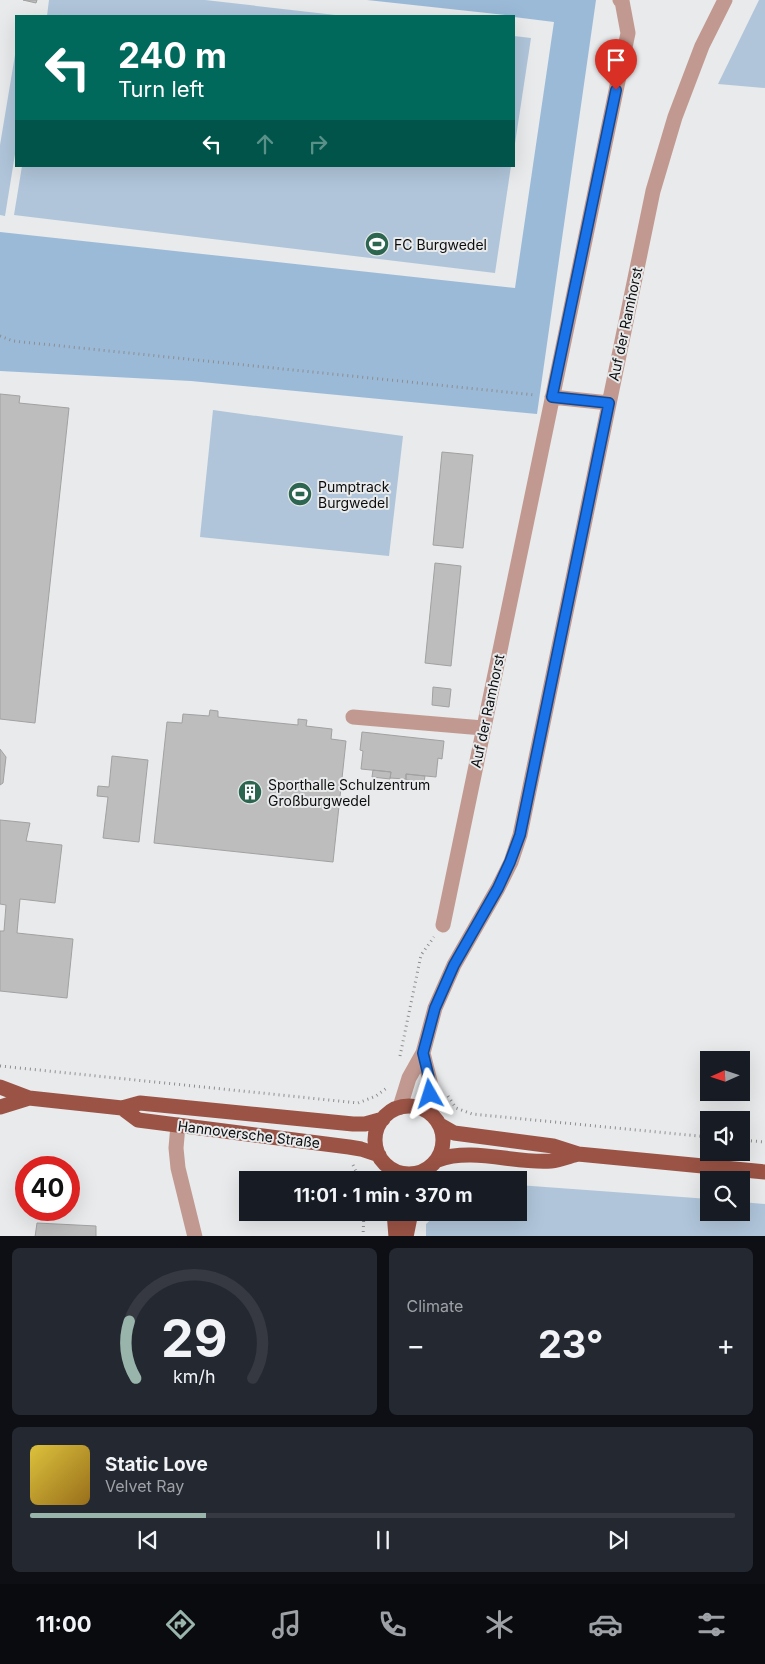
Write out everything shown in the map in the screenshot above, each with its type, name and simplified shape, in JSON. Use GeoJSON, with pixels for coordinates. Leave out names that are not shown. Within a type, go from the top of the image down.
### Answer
{"type":"FeatureCollection","features":[{"type":"Feature","properties":{"kind":"main road","name":"Hannoversche Straße"},"geometry":{"type":"LineString","coordinates":[[0,1087],[29,1098],[122,1108],[140,1103],[353,1124],[365,1124],[383,1119]]}},
{"type":"Feature","properties":{"kind":"main road","name":"Hannoversche Straße"},"geometry":{"type":"LineString","coordinates":[[0,1107],[29,1098]]}},
{"type":"Feature","properties":{"kind":"main road"},"geometry":{"type":"LineString","coordinates":[[386,1167],[376,1136],[378,1127],[390,1112],[410,1106],[421,1108],[430,1113],[440,1125],[454,1133],[552,1146],[578,1154],[765,1172]]}},
{"type":"Feature","properties":{"kind":"main road","name":"Hannoversche Straße"},"geometry":{"type":"LineString","coordinates":[[122,1108],[138,1120],[361,1149],[386,1167]]}},
{"type":"Feature","properties":{"kind":"main road"},"geometry":{"type":"LineString","coordinates":[[438,1160],[443,1143],[440,1125]]}},
{"type":"Feature","properties":{"kind":"main road"},"geometry":{"type":"LineString","coordinates":[[427,1171],[438,1160],[444,1158],[467,1156],[552,1161],[578,1154]]}},
{"type":"Feature","properties":{"kind":"main road"},"geometry":{"type":"LineString","coordinates":[[395,1221],[396,1236]]}},
{"type":"Feature","properties":{"kind":"main road"},"geometry":{"type":"LineString","coordinates":[[406,1236],[409,1221]]}},
{"type":"Feature","properties":{"kind":"street","name":"Auf der Ramhorst"},"geometry":{"type":"LineString","coordinates":[[443,925],[628,33],[622,1],[620,0]]}},
{"type":"Feature","properties":{"kind":"street","name":"Auf der Ramhorst"},"geometry":{"type":"LineString","coordinates":[[400,1108],[409,1078],[423,1053],[435,1008],[454,965],[498,888],[520,835],[656,182],[674,117],[702,46],[725,0]]}},
{"type":"Feature","properties":{"kind":"street"},"geometry":{"type":"LineString","coordinates":[[552,397],[609,403]]}},
{"type":"Feature","properties":{"kind":"street"},"geometry":{"type":"LineString","coordinates":[[353,717],[483,728]]}},
{"type":"Feature","properties":{"kind":"street","name":"Auf der Ramhorst"},"geometry":{"type":"LineString","coordinates":[[423,1053],[430,1082],[430,1113]]}},
{"type":"Feature","properties":{"kind":"street"},"geometry":{"type":"LineString","coordinates":[[178,1125],[176,1148],[178,1168],[195,1236]]}},
{"type":"Feature","properties":{"kind":"path"},"geometry":{"type":"LineString","coordinates":[[0,336],[13,341],[552,397]]}},
{"type":"Feature","properties":{"kind":"path"},"geometry":{"type":"LineString","coordinates":[[399,1061],[420,955],[443,925]]}},
{"type":"Feature","properties":{"kind":"path"},"geometry":{"type":"LineString","coordinates":[[0,1066],[344,1102]]}},
{"type":"Feature","properties":{"kind":"path"},"geometry":{"type":"LineString","coordinates":[[485,1115],[700,1135]]}},
{"type":"Feature","properties":{"kind":"path"},"geometry":{"type":"LineString","coordinates":[[750,1141],[765,1142]]}},
{"type":"Feature","properties":{"kind":"path"},"geometry":{"type":"LineString","coordinates":[[363,1236],[364,1221]]}},
{"type":"Feature","properties":{"kind":"shaded area"},"geometry":{"type":"Polygon","coordinates":[[[49,0],[205,0],[335,15],[47,15],[49,0]]]}},
{"type":"Feature","properties":{"kind":"shaded area"},"geometry":{"type":"Polygon","coordinates":[[[367,0],[596,0],[537,414],[191,381],[0,371],[0,232],[515,288],[554,22],[367,0]]]}},
{"type":"Feature","properties":{"kind":"shaded area"},"geometry":{"type":"Polygon","coordinates":[[[759,0],[765,0],[765,88],[718,84],[759,0]]]}},
{"type":"Feature","properties":{"kind":"shaded area"},"geometry":{"type":"Polygon","coordinates":[[[515,36],[531,38],[515,143],[515,36]]]}},
{"type":"Feature","properties":{"kind":"shaded area"},"geometry":{"type":"Polygon","coordinates":[[[15,55],[15,154],[5,216],[0,215],[0,145],[15,55]]]}},
{"type":"Feature","properties":{"kind":"shaded area","name":"FC Burgwedel"},"geometry":{"type":"Polygon","coordinates":[[[22,167],[511,167],[495,273],[14,215],[22,167]]]}},
{"type":"Feature","properties":{"kind":"shaded area","name":"Pumptrack Burgwedel"},"geometry":{"type":"Polygon","coordinates":[[[213,410],[403,436],[389,556],[200,537],[213,410]]]}},
{"type":"Feature","properties":{"kind":"shaded area"},"geometry":{"type":"Polygon","coordinates":[[[527,1186],[700,1198],[700,1221],[750,1221],[750,1203],[765,1204],[765,1236],[426,1236],[426,1224],[429,1221],[527,1221],[527,1186]]]}},
{"type":"Feature","properties":{"kind":"building"},"geometry":{"type":"Polygon","coordinates":[[[23,0],[37,0],[36,3],[23,0]]]}},
{"type":"Feature","properties":{"kind":"building"},"geometry":{"type":"Polygon","coordinates":[[[0,394],[20,396],[19,403],[69,408],[35,723],[0,719],[0,394]]]}},
{"type":"Feature","properties":{"kind":"building"},"geometry":{"type":"Polygon","coordinates":[[[442,452],[473,455],[463,548],[433,545],[442,452]]]}},
{"type":"Feature","properties":{"kind":"building"},"geometry":{"type":"Polygon","coordinates":[[[435,563],[461,566],[451,666],[425,663],[435,563]]]}},
{"type":"Feature","properties":{"kind":"building"},"geometry":{"type":"Polygon","coordinates":[[[433,687],[451,689],[449,707],[432,705],[433,687]]]}},
{"type":"Feature","properties":{"kind":"building","name":"Sporthalle Schulzentrum Großburgwedel"},"geometry":{"type":"Polygon","coordinates":[[[210,710],[218,711],[218,717],[298,725],[298,719],[307,720],[306,726],[332,729],[331,739],[346,741],[333,862],[154,843],[167,722],[182,723],[183,714],[209,716],[210,710]]]}},
{"type":"Feature","properties":{"kind":"building"},"geometry":{"type":"Polygon","coordinates":[[[362,732],[444,741],[442,759],[438,758],[436,777],[406,774],[406,779],[390,778],[391,772],[361,769],[363,751],[360,750],[362,732]]]}},
{"type":"Feature","properties":{"kind":"building"},"geometry":{"type":"Polygon","coordinates":[[[0,749],[6,757],[3,783],[0,785],[0,749]]]}},
{"type":"Feature","properties":{"kind":"building"},"geometry":{"type":"Polygon","coordinates":[[[112,756],[148,760],[139,842],[103,838],[108,797],[97,796],[98,786],[109,787],[112,756]]]}},
{"type":"Feature","properties":{"kind":"building"},"geometry":{"type":"Polygon","coordinates":[[[373,770],[391,772],[390,779],[372,777],[373,770]]]}},
{"type":"Feature","properties":{"kind":"building"},"geometry":{"type":"Polygon","coordinates":[[[406,774],[425,776],[424,782],[406,780],[406,774]]]}},
{"type":"Feature","properties":{"kind":"building"},"geometry":{"type":"Polygon","coordinates":[[[0,820],[30,823],[26,841],[62,845],[55,903],[20,899],[17,933],[73,939],[67,998],[0,991],[0,931],[4,931],[6,905],[0,904],[0,820]]]}},
{"type":"Feature","properties":{"kind":"building"},"geometry":{"type":"Polygon","coordinates":[[[37,1223],[96,1226],[96,1236],[35,1236],[37,1223]]]}},
{"type":"Feature","properties":{"kind":"place","name":"FC Burgwedel"},"geometry":{"type":"Point","coordinates":[377,244]}},
{"type":"Feature","properties":{"kind":"place","name":"Pumptrack Burgwedel"},"geometry":{"type":"Point","coordinates":[300,494]}},
{"type":"Feature","properties":{"kind":"place","name":"Sporthalle Schulzentrum Großburgwedel"},"geometry":{"type":"Point","coordinates":[250,792]}},
{"type":"Feature","properties":{"kind":"route"},"geometry":{"type":"LineString","coordinates":[[430,1094],[430,1082],[423,1053],[435,1008],[454,965],[498,888],[520,835],[609,403],[552,397],[616,90]]}}]}
